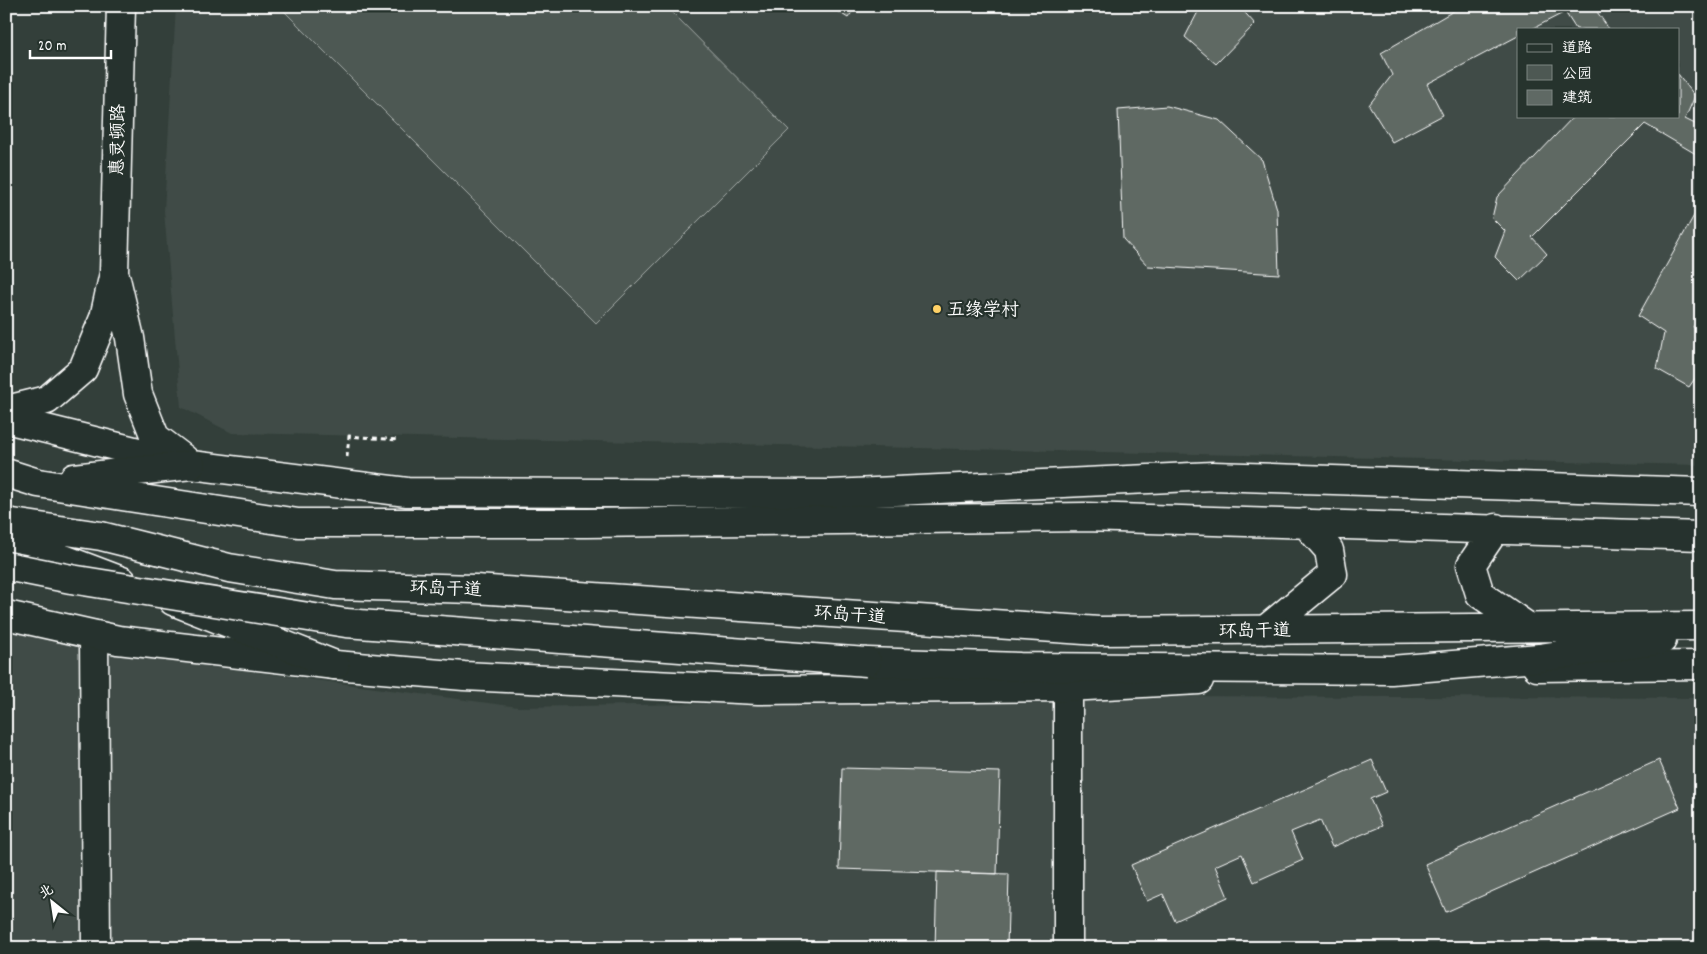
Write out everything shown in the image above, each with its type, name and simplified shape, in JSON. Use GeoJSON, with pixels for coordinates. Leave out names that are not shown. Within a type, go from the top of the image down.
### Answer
{"type":"FeatureCollection","features":[{"type":"Feature","properties":{"kind":"main road","name":"惠灵顿路"},"geometry":{"type":"LineString","coordinates":[[114,273],[121,6]]}},
{"type":"Feature","properties":{"kind":"main road"},"geometry":{"type":"LineString","coordinates":[[6,410],[47,400],[83,369],[104,318],[114,273]]}},
{"type":"Feature","properties":{"kind":"main road"},"geometry":{"type":"LineString","coordinates":[[114,273],[130,338],[138,394],[155,437],[191,465]]}},
{"type":"Feature","properties":{"kind":"main road"},"geometry":{"type":"LineString","coordinates":[[6,419],[191,465],[407,492],[832,494],[1213,476],[1597,487],[1701,492]]}},
{"type":"Feature","properties":{"kind":"main road"},"geometry":{"type":"LineString","coordinates":[[38,483],[191,465]]}},
{"type":"Feature","properties":{"kind":"main road"},"geometry":{"type":"LineString","coordinates":[[6,473],[38,483],[298,523],[587,523],[1085,517],[1304,522],[1701,536]]}},
{"type":"Feature","properties":{"kind":"main road","name":"环岛干道"},"geometry":{"type":"LineString","coordinates":[[6,522],[101,536],[228,568],[335,585],[475,589],[1099,631],[1701,626]]}},
{"type":"Feature","properties":{"kind":"main road"},"geometry":{"type":"LineString","coordinates":[[1265,630],[1333,574],[1329,550],[1304,522]]}},
{"type":"Feature","properties":{"kind":"main road"},"geometry":{"type":"LineString","coordinates":[[1496,528],[1470,565],[1480,594],[1528,627]]}},
{"type":"Feature","properties":{"kind":"main road"},"geometry":{"type":"LineString","coordinates":[[6,537],[335,665]]}},
{"type":"Feature","properties":{"kind":"main road"},"geometry":{"type":"LineString","coordinates":[[6,566],[71,579],[346,623],[867,662],[1020,667],[1391,670],[1701,664]]}},
{"type":"Feature","properties":{"kind":"main road"},"geometry":{"type":"LineString","coordinates":[[6,615],[118,640],[335,665],[464,676],[758,690],[1068,687],[1391,670],[1539,658],[1701,635]]}},
{"type":"Feature","properties":{"kind":"main road"},"geometry":{"type":"LineString","coordinates":[[94,635],[96,948]]}},
{"type":"Feature","properties":{"kind":"main road"},"geometry":{"type":"LineString","coordinates":[[1068,687],[1068,948]]}},
{"type":"Feature","properties":{"kind":"path"},"geometry":{"type":"LineString","coordinates":[[345,484],[349,436],[398,440]]}},
{"type":"Feature","properties":{"kind":"shaded area","name":"五缘学村"},"geometry":{"type":"Polygon","coordinates":[[[176,6],[1701,6],[1701,465],[232,433],[181,407],[164,211],[176,6]]]}},
{"type":"Feature","properties":{"kind":"shaded area"},"geometry":{"type":"Polygon","coordinates":[[[6,624],[113,653],[518,707],[1156,696],[1701,698],[1701,948],[6,948],[6,624]]]}},
{"type":"Feature","properties":{"kind":"green space"},"geometry":{"type":"Polygon","coordinates":[[[279,6],[666,6],[789,130],[596,323],[279,6]]]}},
{"type":"Feature","properties":{"kind":"building"},"geometry":{"type":"Polygon","coordinates":[[[829,6],[856,6],[848,18],[829,6]]]}},
{"type":"Feature","properties":{"kind":"building"},"geometry":{"type":"Polygon","coordinates":[[[1201,6],[1239,6],[1255,24],[1216,64],[1185,37],[1201,6]]]}},
{"type":"Feature","properties":{"kind":"building"},"geometry":{"type":"Polygon","coordinates":[[[1462,6],[1593,6],[1608,28],[1575,28],[1565,12],[1534,28],[1517,28],[1517,37],[1427,84],[1443,115],[1392,142],[1369,105],[1392,75],[1381,53],[1462,6]]]}},
{"type":"Feature","properties":{"kind":"building"},"geometry":{"type":"Polygon","coordinates":[[[1680,77],[1695,96],[1685,119],[1701,127],[1701,157],[1645,124],[1532,237],[1547,254],[1519,281],[1495,257],[1505,231],[1492,218],[1497,197],[1572,118],[1680,118],[1680,77]]]}},
{"type":"Feature","properties":{"kind":"building"},"geometry":{"type":"Polygon","coordinates":[[[1167,106],[1219,120],[1262,160],[1277,209],[1279,274],[1148,266],[1123,239],[1118,110],[1167,106]]]}},
{"type":"Feature","properties":{"kind":"building"},"geometry":{"type":"Polygon","coordinates":[[[1701,203],[1701,314],[1693,327],[1701,332],[1701,370],[1689,387],[1657,369],[1664,333],[1638,316],[1701,203]]]}},
{"type":"Feature","properties":{"kind":"building"},"geometry":{"type":"Polygon","coordinates":[[[1372,760],[1386,792],[1370,799],[1382,826],[1332,847],[1320,820],[1291,832],[1303,860],[1254,882],[1242,854],[1215,866],[1228,897],[1175,921],[1163,894],[1147,901],[1131,865],[1372,760]]]}},
{"type":"Feature","properties":{"kind":"building"},"geometry":{"type":"Polygon","coordinates":[[[1659,760],[1680,808],[1446,912],[1425,864],[1659,760]]]}},
{"type":"Feature","properties":{"kind":"building"},"geometry":{"type":"Polygon","coordinates":[[[842,768],[1000,772],[997,874],[839,869],[842,768]]]}},
{"type":"Feature","properties":{"kind":"building"},"geometry":{"type":"Polygon","coordinates":[[[937,872],[1009,874],[1007,948],[935,948],[937,872]]]}},
{"type":"Feature","properties":{"kind":"place","name":"五缘学村"},"geometry":{"type":"Point","coordinates":[937,309]}}]}
